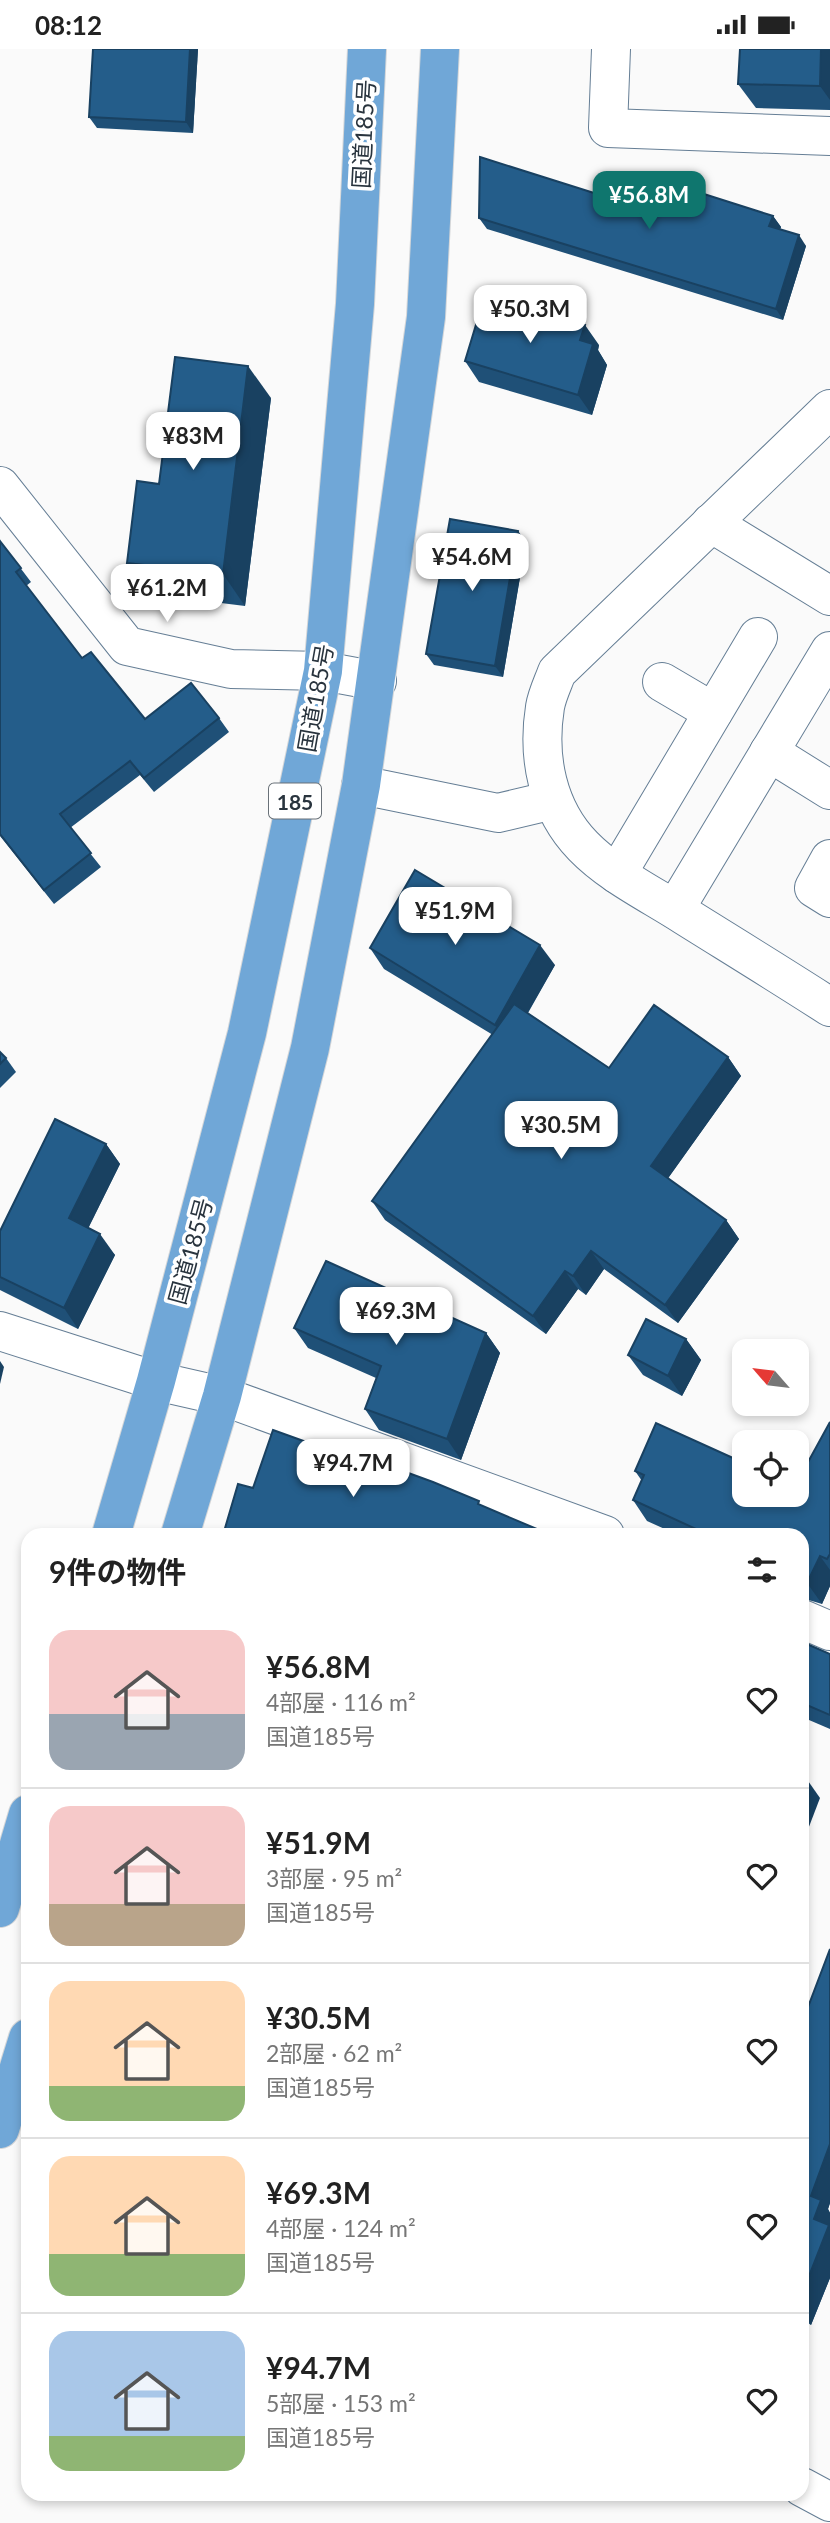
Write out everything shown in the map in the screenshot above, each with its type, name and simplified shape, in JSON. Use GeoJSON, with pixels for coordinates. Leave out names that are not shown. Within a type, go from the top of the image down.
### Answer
{"type":"FeatureCollection","features":[{"type":"Feature","properties":{"kind":"highway","name":"国道185号"},"geometry":{"type":"LineString","coordinates":[[113,1528],[156,1381],[247,1034],[323,671],[355,304],[367,49]]}},
{"type":"Feature","properties":{"kind":"highway","name":"185"},"geometry":{"type":"LineString","coordinates":[[182,1528],[222,1396],[310,1048],[361,785],[426,317],[440,49]]}},
{"type":"Feature","properties":{"kind":"highway"},"geometry":{"type":"LineString","coordinates":[[0,1908],[21,1838]]}},
{"type":"Feature","properties":{"kind":"highway"},"geometry":{"type":"LineString","coordinates":[[0,2129],[19,2057]]}},
{"type":"Feature","properties":{"kind":"street"},"geometry":{"type":"LineString","coordinates":[[611,49],[608,128],[830,136]]}},
{"type":"Feature","properties":{"kind":"street"},"geometry":{"type":"LineString","coordinates":[[830,409],[557,671],[545,704],[541,739],[544,773],[553,800],[566,825],[583,847],[617,874],[830,1007]]}},
{"type":"Feature","properties":{"kind":"street"},"geometry":{"type":"LineString","coordinates":[[0,486],[127,646],[231,669],[323,671],[377,681]]}},
{"type":"Feature","properties":{"kind":"street"},"geometry":{"type":"LineString","coordinates":[[711,523],[830,596]]}},
{"type":"Feature","properties":{"kind":"street"},"geometry":{"type":"LineString","coordinates":[[617,874],[758,637]]}},
{"type":"Feature","properties":{"kind":"street"},"geometry":{"type":"LineString","coordinates":[[674,909],[830,651]]}},
{"type":"Feature","properties":{"kind":"street"},"geometry":{"type":"LineString","coordinates":[[662,682],[713,712]]}},
{"type":"Feature","properties":{"kind":"street"},"geometry":{"type":"LineString","coordinates":[[769,752],[830,790]]}},
{"type":"Feature","properties":{"kind":"street"},"geometry":{"type":"LineString","coordinates":[[361,785],[498,813],[553,800]]}},
{"type":"Feature","properties":{"kind":"street"},"geometry":{"type":"LineString","coordinates":[[830,859],[814,888],[830,898]]}},
{"type":"Feature","properties":{"kind":"street"},"geometry":{"type":"LineString","coordinates":[[0,1331],[156,1381],[222,1396],[586,1528]]}},
{"type":"Feature","properties":{"kind":"street"},"geometry":{"type":"LineString","coordinates":[[809,1622],[830,1631]]}},
{"type":"Feature","properties":{"kind":"street"},"geometry":{"type":"LineString","coordinates":[[809,2491],[830,2502]]}},
{"type":"Feature","properties":{"kind":"building"},"geometry":{"type":"Polygon","coordinates":[[[93,49],[190,49],[186,122],[89,117],[93,49]]]}},
{"type":"Feature","properties":{"kind":"building"},"geometry":{"type":"Polygon","coordinates":[[[740,49],[821,49],[820,86],[738,84],[740,49]]]}},
{"type":"Feature","properties":{"kind":"building"},"geometry":{"type":"Polygon","coordinates":[[[480,157],[651,211],[660,180],[773,216],[769,226],[799,235],[776,309],[479,218],[480,157]]]}},
{"type":"Feature","properties":{"kind":"building"},"geometry":{"type":"Polygon","coordinates":[[[485,295],[585,325],[580,340],[593,344],[578,395],[465,361],[485,295]]]}},
{"type":"Feature","properties":{"kind":"building"},"geometry":{"type":"Polygon","coordinates":[[[175,357],[248,366],[223,574],[127,563],[137,481],[159,484],[175,357]]]}},
{"type":"Feature","properties":{"kind":"building"},"geometry":{"type":"Polygon","coordinates":[[[450,519],[518,531],[495,666],[426,654],[450,519]]]}},
{"type":"Feature","properties":{"kind":"building"},"geometry":{"type":"Polygon","coordinates":[[[0,541],[21,568],[16,572],[82,658],[91,652],[145,719],[191,683],[219,718],[144,778],[130,761],[60,814],[91,853],[44,890],[0,834],[0,541]]]}},
{"type":"Feature","properties":{"kind":"building"},"geometry":{"type":"Polygon","coordinates":[[[415,870],[540,945],[495,1025],[370,948],[415,870]]]}},
{"type":"Feature","properties":{"kind":"building"},"geometry":{"type":"Polygon","coordinates":[[[514,1004],[609,1068],[654,1005],[728,1057],[651,1166],[726,1220],[665,1305],[591,1251],[573,1276],[565,1271],[533,1316],[372,1201],[514,1004]]]}},
{"type":"Feature","properties":{"kind":"building"},"geometry":{"type":"Polygon","coordinates":[[[0,1052],[6,1058],[0,1064],[0,1052]]]}},
{"type":"Feature","properties":{"kind":"building"},"geometry":{"type":"Polygon","coordinates":[[[55,1119],[106,1144],[69,1218],[100,1234],[64,1308],[0,1277],[0,1231],[55,1119]]]}},
{"type":"Feature","properties":{"kind":"building"},"geometry":{"type":"Polygon","coordinates":[[[326,1261],[486,1333],[447,1439],[365,1409],[381,1366],[294,1328],[326,1261]]]}},
{"type":"Feature","properties":{"kind":"building"},"geometry":{"type":"Polygon","coordinates":[[[646,1319],[686,1339],[668,1376],[628,1355],[646,1319]]]}},
{"type":"Feature","properties":{"kind":"building"},"geometry":{"type":"Polygon","coordinates":[[[830,1422],[830,1554],[827,1559],[820,1556],[809,1579],[809,1528],[694,1528],[633,1500],[644,1475],[635,1471],[656,1423],[732,1458],[732,1507],[809,1507],[809,1460],[830,1422]]]}},
{"type":"Feature","properties":{"kind":"building"},"geometry":{"type":"Polygon","coordinates":[[[273,1430],[348,1457],[351,1452],[433,1482],[535,1528],[225,1528],[238,1484],[253,1488],[273,1430]]]}},
{"type":"Feature","properties":{"kind":"building"},"geometry":{"type":"Polygon","coordinates":[[[809,1645],[830,1654],[830,1715],[809,1706],[809,1645]]]}},
{"type":"Feature","properties":{"kind":"building"},"geometry":{"type":"Polygon","coordinates":[[[830,1949],[830,2144],[811,2196],[821,2200],[814,2219],[829,2225],[809,2276],[809,2004],[830,1949]]]}}]}
